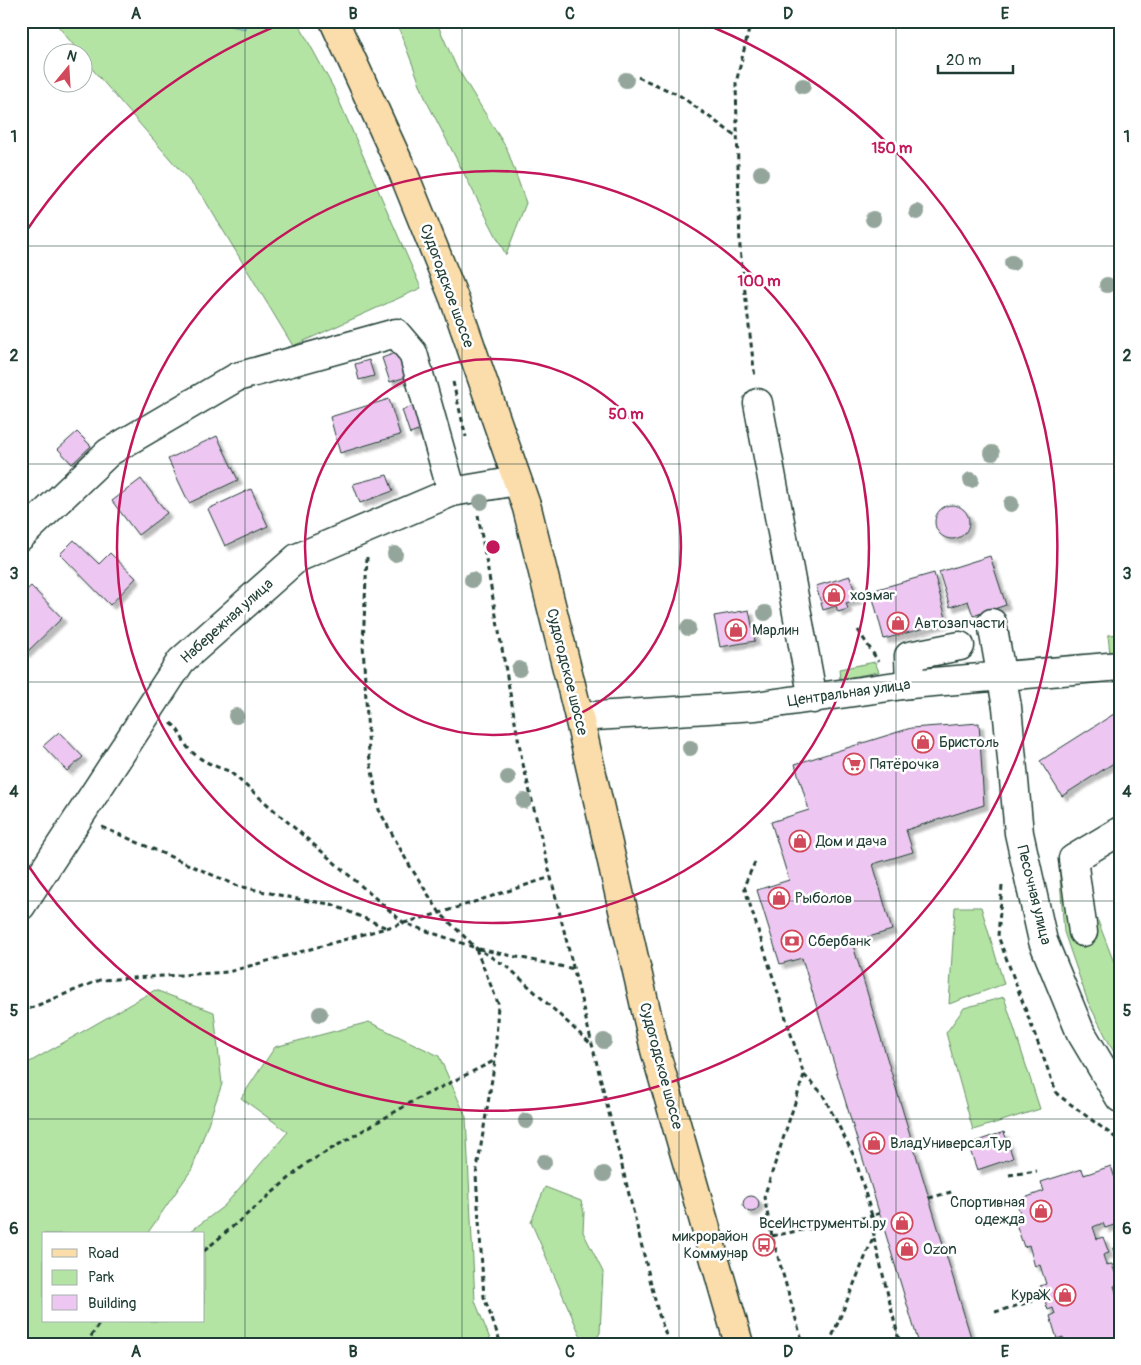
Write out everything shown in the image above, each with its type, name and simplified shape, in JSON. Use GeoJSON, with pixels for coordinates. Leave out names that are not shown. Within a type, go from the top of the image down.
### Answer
{"type":"FeatureCollection","features":[{"type":"Feature","properties":{"kind":"main road","name":"Судогодское шоссе"},"geometry":{"type":"LineString","coordinates":[[334,21],[403,172],[450,289],[526,508],[579,717],[655,1050],[739,1344]]}},
{"type":"Feature","properties":{"kind":"street"},"geometry":{"type":"LineString","coordinates":[[21,536],[109,452],[237,377],[396,333],[413,353],[462,490]]}},
{"type":"Feature","properties":{"kind":"street"},"geometry":{"type":"LineString","coordinates":[[758,403],[813,699]]}},
{"type":"Feature","properties":{"kind":"street","name":"Набережная улица"},"geometry":{"type":"LineString","coordinates":[[21,906],[181,661],[297,558],[462,490],[517,481]]}},
{"type":"Feature","properties":{"kind":"street","name":"Песочная улица"},"geometry":{"type":"LineString","coordinates":[[992,623],[1002,675],[1019,833],[1043,941],[1080,1031],[1120,1098]]}},
{"type":"Feature","properties":{"kind":"street"},"geometry":{"type":"LineString","coordinates":[[910,684],[909,656],[960,646]]}},
{"type":"Feature","properties":{"kind":"street","name":"Центральная улица"},"geometry":{"type":"LineString","coordinates":[[579,717],[756,706],[910,684],[1120,666]]}},
{"type":"Feature","properties":{"kind":"street"},"geometry":{"type":"LineString","coordinates":[[1083,932],[1073,858],[1120,831]]}},
{"type":"Feature","properties":{"kind":"path"},"geometry":{"type":"LineString","coordinates":[[751,21],[736,83],[737,138],[740,249],[758,403]]}},
{"type":"Feature","properties":{"kind":"path"},"geometry":{"type":"LineString","coordinates":[[638,77],[679,94],[737,138]]}},
{"type":"Feature","properties":{"kind":"path"},"geometry":{"type":"LineString","coordinates":[[462,490],[522,760],[658,1312],[669,1344]]}},
{"type":"Feature","properties":{"kind":"path"},"geometry":{"type":"LineString","coordinates":[[368,528],[363,644],[369,754],[379,810],[440,913],[476,948],[508,966],[592,1046]]}},
{"type":"Feature","properties":{"kind":"path"},"geometry":{"type":"LineString","coordinates":[[858,630],[879,662]]}},
{"type":"Feature","properties":{"kind":"path"},"geometry":{"type":"LineString","coordinates":[[150,708],[179,728],[190,751],[213,766],[229,771],[404,923],[476,948],[574,969]]}},
{"type":"Feature","properties":{"kind":"path"},"geometry":{"type":"LineString","coordinates":[[79,817],[238,886],[302,900],[331,904],[387,928]]}},
{"type":"Feature","properties":{"kind":"path"},"geometry":{"type":"LineString","coordinates":[[755,862],[744,886],[804,1075],[822,1093],[855,1158],[872,1216],[874,1236],[900,1344]]}},
{"type":"Feature","properties":{"kind":"path"},"geometry":{"type":"LineString","coordinates":[[21,1012],[100,980],[228,972],[440,913],[551,877]]}},
{"type":"Feature","properties":{"kind":"path"},"geometry":{"type":"LineString","coordinates":[[476,948],[498,1003],[494,1061],[476,1174],[484,1297],[501,1344]]}},
{"type":"Feature","properties":{"kind":"path"},"geometry":{"type":"LineString","coordinates":[[205,1250],[307,1163],[417,1099],[494,1061]]}},
{"type":"Feature","properties":{"kind":"path"},"geometry":{"type":"LineString","coordinates":[[803,1344],[772,1236],[764,1197],[804,1075]]}},
{"type":"Feature","properties":{"kind":"path"},"geometry":{"type":"LineString","coordinates":[[1009,1175],[1037,1171]]}},
{"type":"Feature","properties":{"kind":"path"},"geometry":{"type":"LineString","coordinates":[[929,1198],[955,1190]]}},
{"type":"Feature","properties":{"kind":"path"},"geometry":{"type":"LineString","coordinates":[[772,1236],[880,1213]]}},
{"type":"Feature","properties":{"kind":"path"},"geometry":{"type":"LineString","coordinates":[[829,1344],[874,1236]]}},
{"type":"Feature","properties":{"kind":"path"},"geometry":{"type":"LineString","coordinates":[[1113,1246],[1120,1244]]}},
{"type":"Feature","properties":{"kind":"path"},"geometry":{"type":"LineString","coordinates":[[1113,1246],[1120,1248]]}},
{"type":"Feature","properties":{"kind":"path"},"geometry":{"type":"LineString","coordinates":[[1113,1246],[1120,1266]]}},
{"type":"Feature","properties":{"kind":"path"},"geometry":{"type":"LineString","coordinates":[[995,1312],[1034,1301]]}},
{"type":"Feature","properties":{"kind":"path"},"geometry":{"type":"LineString","coordinates":[[86,1344],[100,1322]]}},
{"type":"Feature","properties":{"kind":"green space"},"geometry":{"type":"Polygon","coordinates":[[[54,21],[206,21],[245,29],[242,21],[297,21],[333,87],[421,288],[293,346],[203,197],[92,69],[92,42],[71,42],[54,21]]]}},
{"type":"Feature","properties":{"kind":"green space"},"geometry":{"type":"Polygon","coordinates":[[[396,21],[436,21],[456,66],[507,149],[526,203],[506,255],[426,100],[396,21]]]}},
{"type":"Feature","properties":{"kind":"green space"},"geometry":{"type":"Polygon","coordinates":[[[1120,634],[1120,654],[1110,654],[1108,635],[1120,634]]]}},
{"type":"Feature","properties":{"kind":"green space"},"geometry":{"type":"Polygon","coordinates":[[[875,662],[879,672],[840,679],[839,669],[875,662]]]}},
{"type":"Feature","properties":{"kind":"green space"},"geometry":{"type":"Polygon","coordinates":[[[1059,866],[1098,921],[1120,978],[1120,1064],[1088,1002],[1064,932],[1059,866]]]}},
{"type":"Feature","properties":{"kind":"green space"},"geometry":{"type":"Polygon","coordinates":[[[955,907],[981,907],[1004,984],[949,1004],[955,907]]]}},
{"type":"Feature","properties":{"kind":"green space"},"geometry":{"type":"Polygon","coordinates":[[[155,990],[214,1012],[222,1084],[192,1169],[148,1232],[42,1232],[42,1322],[205,1322],[205,1232],[190,1232],[224,1206],[288,1132],[241,1098],[275,1047],[369,1022],[439,1056],[466,1117],[475,1301],[492,1344],[21,1344],[21,1067],[155,990]]]}},
{"type":"Feature","properties":{"kind":"green space"},"geometry":{"type":"Polygon","coordinates":[[[1004,997],[1040,1109],[973,1130],[946,1033],[964,1008],[1004,997]]]}},
{"type":"Feature","properties":{"kind":"green space"},"geometry":{"type":"Polygon","coordinates":[[[545,1187],[581,1201],[584,1212],[583,1232],[603,1272],[600,1333],[593,1344],[584,1344],[531,1222],[545,1187]]]}},
{"type":"Feature","properties":{"kind":"water"},"geometry":{"type":"Polygon","coordinates":[[[206,21],[242,21],[246,29],[206,21]]]}},
{"type":"Feature","properties":{"kind":"building"},"geometry":{"type":"Polygon","coordinates":[[[398,352],[406,377],[390,382],[382,358],[398,352]]]}},
{"type":"Feature","properties":{"kind":"building"},"geometry":{"type":"Polygon","coordinates":[[[369,360],[374,376],[359,380],[355,364],[369,360]]]}},
{"type":"Feature","properties":{"kind":"building"},"geometry":{"type":"Polygon","coordinates":[[[389,399],[400,435],[340,453],[330,417],[389,399]]]}},
{"type":"Feature","properties":{"kind":"building"},"geometry":{"type":"Polygon","coordinates":[[[415,405],[423,429],[410,434],[402,410],[415,405]]]}},
{"type":"Feature","properties":{"kind":"building"},"geometry":{"type":"Polygon","coordinates":[[[77,432],[91,446],[72,464],[58,449],[77,432]]]}},
{"type":"Feature","properties":{"kind":"building"},"geometry":{"type":"Polygon","coordinates":[[[217,436],[238,480],[189,503],[168,459],[217,436]]]}},
{"type":"Feature","properties":{"kind":"building"},"geometry":{"type":"Polygon","coordinates":[[[387,475],[393,491],[360,503],[353,484],[387,475]]]}},
{"type":"Feature","properties":{"kind":"building"},"geometry":{"type":"Polygon","coordinates":[[[141,479],[167,513],[138,535],[112,501],[141,479]]]}},
{"type":"Feature","properties":{"kind":"building"},"geometry":{"type":"Polygon","coordinates":[[[251,489],[268,526],[225,546],[208,509],[251,489]]]}},
{"type":"Feature","properties":{"kind":"building"},"geometry":{"type":"Polygon","coordinates":[[[952,505],[959,506],[964,510],[968,515],[968,529],[964,534],[959,538],[952,539],[945,538],[940,534],[936,529],[935,522],[936,515],[940,510],[945,506],[952,505]]]}},
{"type":"Feature","properties":{"kind":"building"},"geometry":{"type":"Polygon","coordinates":[[[74,540],[99,564],[110,553],[136,578],[110,605],[60,554],[74,540]]]}},
{"type":"Feature","properties":{"kind":"building"},"geometry":{"type":"Polygon","coordinates":[[[990,556],[1006,605],[973,616],[968,601],[950,607],[939,572],[990,556]]]}},
{"type":"Feature","properties":{"kind":"building"},"geometry":{"type":"Polygon","coordinates":[[[934,573],[947,622],[884,639],[871,591],[934,573]]]}},
{"type":"Feature","properties":{"kind":"building"},"geometry":{"type":"Polygon","coordinates":[[[850,576],[857,600],[846,603],[848,609],[838,612],[836,606],[823,610],[816,586],[850,576]]]}},
{"type":"Feature","properties":{"kind":"building"},"geometry":{"type":"Polygon","coordinates":[[[31,586],[62,618],[26,653],[21,648],[21,595],[31,586]]]}},
{"type":"Feature","properties":{"kind":"building"},"geometry":{"type":"Polygon","coordinates":[[[749,610],[755,641],[720,647],[714,616],[749,610]]]}},
{"type":"Feature","properties":{"kind":"building"},"geometry":{"type":"Polygon","coordinates":[[[1117,712],[1120,717],[1120,759],[1062,796],[1040,761],[1117,712]]]}},
{"type":"Feature","properties":{"kind":"building"},"geometry":{"type":"Polygon","coordinates":[[[979,723],[984,805],[906,830],[913,852],[873,864],[892,930],[852,942],[973,1344],[919,1344],[802,958],[780,964],[757,890],[789,880],[771,822],[809,810],[795,764],[911,728],[979,723]]]}},
{"type":"Feature","properties":{"kind":"building"},"geometry":{"type":"Polygon","coordinates":[[[59,732],[83,757],[67,771],[43,746],[59,732]]]}},
{"type":"Feature","properties":{"kind":"building"},"geometry":{"type":"Polygon","coordinates":[[[1004,1132],[1013,1158],[977,1170],[968,1144],[1004,1132]]]}},
{"type":"Feature","properties":{"kind":"building"},"geometry":{"type":"Polygon","coordinates":[[[1111,1166],[1120,1194],[1120,1223],[1105,1228],[1103,1223],[1093,1227],[1097,1239],[1103,1237],[1109,1253],[1103,1255],[1106,1265],[1112,1264],[1119,1284],[1114,1286],[1117,1295],[1120,1294],[1120,1344],[1065,1344],[1063,1337],[1057,1339],[1050,1316],[1055,1314],[1053,1308],[1048,1310],[1040,1286],[1046,1284],[1040,1265],[1035,1267],[1029,1245],[1024,1247],[1015,1221],[1022,1219],[1016,1201],[1044,1191],[1041,1182],[1082,1169],[1084,1175],[1111,1166]]]}},
{"type":"Feature","properties":{"kind":"building"},"geometry":{"type":"Polygon","coordinates":[[[751,1196],[757,1198],[759,1204],[757,1210],[751,1212],[745,1210],[743,1204],[745,1198],[751,1196]]]}},
{"type":"Feature","properties":{"kind":"place","name":"хозмаг"},"geometry":{"type":"Point","coordinates":[834,595]}},
{"type":"Feature","properties":{"kind":"place","name":"Автозапчасти"},"geometry":{"type":"Point","coordinates":[898,623]}},
{"type":"Feature","properties":{"kind":"place","name":"Марлин"},"geometry":{"type":"Point","coordinates":[736,630]}},
{"type":"Feature","properties":{"kind":"place","name":"Бристоль"},"geometry":{"type":"Point","coordinates":[923,742]}},
{"type":"Feature","properties":{"kind":"place","name":"Пятёрочка"},"geometry":{"type":"Point","coordinates":[854,764]}},
{"type":"Feature","properties":{"kind":"place","name":"Дом и дача"},"geometry":{"type":"Point","coordinates":[800,841]}},
{"type":"Feature","properties":{"kind":"place","name":"Рыболов"},"geometry":{"type":"Point","coordinates":[779,898]}},
{"type":"Feature","properties":{"kind":"place","name":"Сбербанк"},"geometry":{"type":"Point","coordinates":[792,941]}},
{"type":"Feature","properties":{"kind":"place","name":"ВладУниверсалТур"},"geometry":{"type":"Point","coordinates":[874,1143]}},
{"type":"Feature","properties":{"kind":"place","name":"Спортивная одежда"},"geometry":{"type":"Point","coordinates":[1041,1211]}},
{"type":"Feature","properties":{"kind":"place","name":"ВсеИнструменты.ру"},"geometry":{"type":"Point","coordinates":[902,1223]}},
{"type":"Feature","properties":{"kind":"place","name":"микрорайон Коммунар"},"geometry":{"type":"Point","coordinates":[764,1245]}},
{"type":"Feature","properties":{"kind":"place","name":"Ozon"},"geometry":{"type":"Point","coordinates":[907,1249]}},
{"type":"Feature","properties":{"kind":"place","name":"КураЖ"},"geometry":{"type":"Point","coordinates":[1065,1295]}}]}
